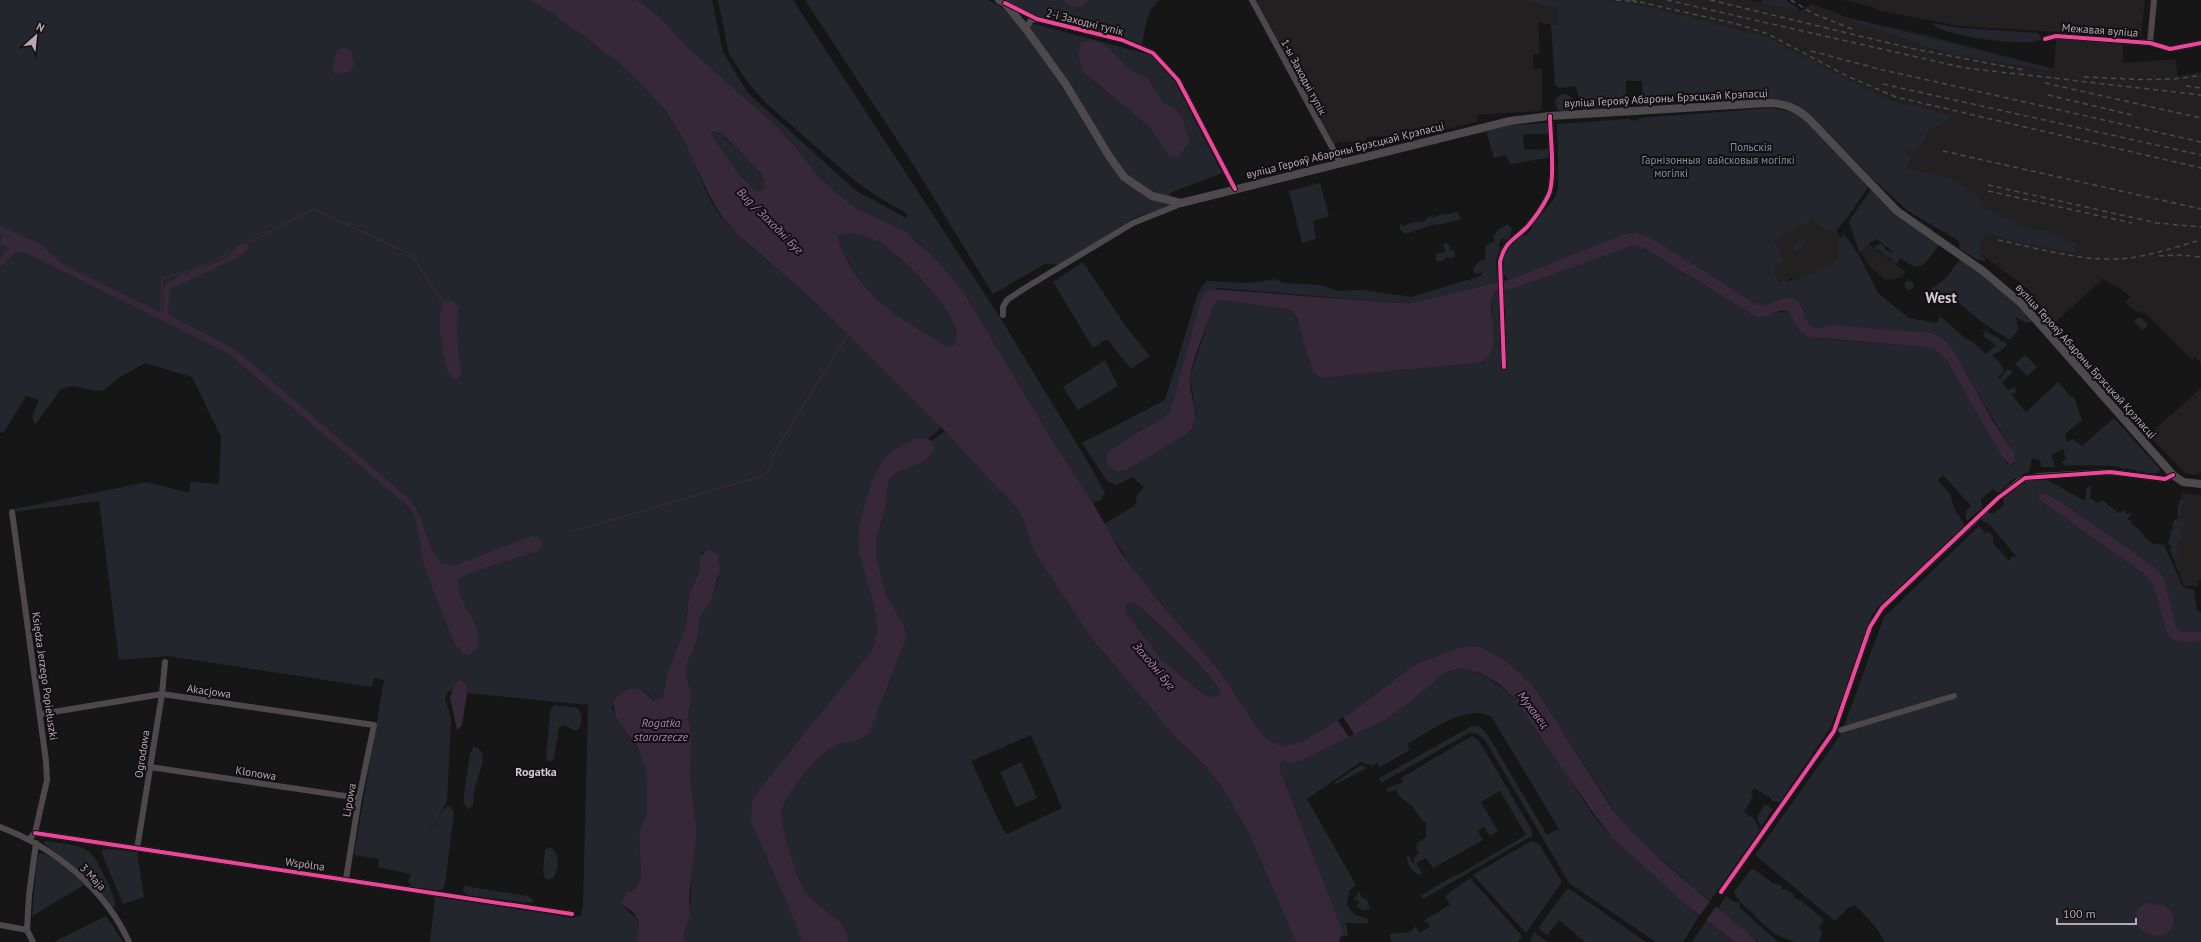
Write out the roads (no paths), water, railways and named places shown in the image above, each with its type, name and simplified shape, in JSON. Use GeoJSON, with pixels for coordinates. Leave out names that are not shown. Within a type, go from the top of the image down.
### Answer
{"type":"FeatureCollection","features":[{"type":"Feature","properties":{"kind":"main road","name":"вуліца Герояў Абароны Брэсцкай Крэпасці"},"geometry":{"type":"LineString","coordinates":[[1002,1],[1026,28],[1066,83],[1109,156],[1124,177],[1152,196],[1181,203],[1494,124],[1550,116],[1770,103],[1780,103],[1794,108],[1810,120],[1898,211],[1983,270],[2022,304],[2173,475],[2183,482],[2201,484]]}},
{"type":"Feature","properties":{"kind":"street","name":"1-ы Заходні тупік"},"geometry":{"type":"LineString","coordinates":[[1252,0],[1340,162]]}},
{"type":"Feature","properties":{"kind":"street"},"geometry":{"type":"LineString","coordinates":[[2150,42],[2154,0]]}},
{"type":"Feature","properties":{"kind":"street","name":"2-і Заходні тупік"},"geometry":{"type":"LineString","coordinates":[[1002,1],[1037,19],[1122,40],[1153,53],[1178,80],[1235,189]]}},
{"type":"Feature","properties":{"kind":"street"},"geometry":{"type":"LineString","coordinates":[[1026,28],[1031,20],[1037,19]]}},
{"type":"Feature","properties":{"kind":"street","name":"Межавая вуліца"},"geometry":{"type":"LineString","coordinates":[[2045,39],[2056,36],[2150,42],[2170,49],[2201,42]]}},
{"type":"Feature","properties":{"kind":"street"},"geometry":{"type":"LineString","coordinates":[[1504,367],[1500,262],[1502,251],[1508,242],[1526,227],[1549,196],[1551,184],[1550,116]]}},
{"type":"Feature","properties":{"kind":"street","name":"вуліца Герояў Абароны Брэсцкай Крэпасці"},"geometry":{"type":"LineString","coordinates":[[1003,315],[1007,300],[1025,288],[1133,223],[1186,202]]}},
{"type":"Feature","properties":{"kind":"street"},"geometry":{"type":"LineString","coordinates":[[1998,498],[2020,480],[2039,476],[2110,472],[2165,479],[2173,475]]}},
{"type":"Feature","properties":{"kind":"street"},"geometry":{"type":"LineString","coordinates":[[1721,892],[1834,731],[1870,628],[1882,608],[1985,511]]}},
{"type":"Feature","properties":{"kind":"street","name":"Księdza Jerzego Popiełuszki"},"geometry":{"type":"LineString","coordinates":[[12,512],[41,714],[47,780],[35,833]]}},
{"type":"Feature","properties":{"kind":"street","name":"Ogrodowa"},"geometry":{"type":"LineString","coordinates":[[137,848],[162,694],[164,662]]}},
{"type":"Feature","properties":{"kind":"street","name":"Akacjowa"},"geometry":{"type":"LineString","coordinates":[[41,714],[162,694],[374,725]]}},
{"type":"Feature","properties":{"kind":"street"},"geometry":{"type":"LineString","coordinates":[[1841,730],[1954,696]]}},
{"type":"Feature","properties":{"kind":"street","name":"Lipowa"},"geometry":{"type":"LineString","coordinates":[[346,879],[358,798],[374,725]]}},
{"type":"Feature","properties":{"kind":"street","name":"Klonowa"},"geometry":{"type":"LineString","coordinates":[[150,767],[358,798]]}},
{"type":"Feature","properties":{"kind":"street","name":"3 Maja"},"geometry":{"type":"LineString","coordinates":[[0,827],[29,839],[63,862],[95,891],[110,911],[129,942]]}},
{"type":"Feature","properties":{"kind":"street"},"geometry":{"type":"LineString","coordinates":[[29,839],[35,833]]}},
{"type":"Feature","properties":{"kind":"street","name":"Wspólna"},"geometry":{"type":"LineString","coordinates":[[35,833],[572,914]]}},
{"type":"Feature","properties":{"kind":"street"},"geometry":{"type":"LineString","coordinates":[[32,942],[27,930],[29,895],[36,843]]}},
{"type":"Feature","properties":{"kind":"street"},"geometry":{"type":"LineString","coordinates":[[0,925],[27,930]]}},
{"type":"Feature","properties":{"kind":"water"},"geometry":{"type":"Polygon","coordinates":[[[530,0],[638,0],[660,17],[686,46],[771,121],[792,143],[819,177],[840,196],[856,208],[907,233],[934,257],[963,291],[1057,448],[1093,503],[1120,551],[1151,592],[1219,670],[1257,728],[1267,740],[1283,746],[1303,741],[1352,712],[1414,665],[1452,650],[1468,646],[1480,647],[1507,661],[1535,688],[1613,810],[1630,830],[1661,860],[1758,942],[1735,942],[1683,903],[1612,837],[1596,817],[1515,699],[1498,683],[1480,673],[1461,668],[1446,672],[1405,706],[1385,720],[1300,761],[1294,763],[1284,761],[1280,763],[1280,770],[1342,930],[1339,942],[1296,942],[1249,834],[1225,792],[1207,768],[1174,736],[1092,639],[1033,550],[1023,519],[1010,499],[996,487],[945,431],[848,334],[801,289],[739,236],[722,217],[709,195],[683,138],[667,113],[625,68],[553,14],[530,0]],[[713,131],[711,134],[740,176],[756,191],[763,191],[765,181],[761,174],[724,136],[713,131]],[[853,233],[839,235],[840,244],[846,258],[866,288],[877,299],[902,319],[947,346],[952,346],[956,337],[953,324],[944,308],[931,291],[901,260],[879,242],[853,233]],[[1129,602],[1125,607],[1127,614],[1161,659],[1203,694],[1209,697],[1218,695],[1220,692],[1208,674],[1157,622],[1138,605],[1129,602]]]}},
{"type":"Feature","properties":{"kind":"water"},"geometry":{"type":"Polygon","coordinates":[[[1062,0],[1088,0],[1082,6],[1072,7],[1062,0]]]}},
{"type":"Feature","properties":{"kind":"water"},"geometry":{"type":"Polygon","coordinates":[[[1089,40],[1099,42],[1110,49],[1129,69],[1147,78],[1163,103],[1176,109],[1184,122],[1189,142],[1178,157],[1169,155],[1149,126],[1082,71],[1078,54],[1081,43],[1089,40]]]}},
{"type":"Feature","properties":{"kind":"water"},"geometry":{"type":"Polygon","coordinates":[[[345,47],[352,52],[354,66],[349,72],[335,74],[332,70],[337,50],[345,47]]]}},
{"type":"Feature","properties":{"kind":"water"},"geometry":{"type":"Polygon","coordinates":[[[0,226],[41,244],[60,262],[68,267],[160,312],[164,309],[164,292],[165,287],[169,282],[223,259],[233,252],[237,245],[248,244],[248,249],[237,258],[170,289],[168,312],[170,316],[236,350],[408,498],[418,513],[436,557],[442,564],[453,566],[532,536],[541,539],[542,547],[537,551],[467,574],[459,579],[458,587],[460,595],[477,630],[479,639],[477,648],[469,655],[463,654],[455,644],[422,558],[418,527],[410,508],[229,354],[24,252],[16,252],[0,267],[0,261],[10,249],[7,246],[0,245],[2,236],[0,234],[0,226]]]}},
{"type":"Feature","properties":{"kind":"water"},"geometry":{"type":"Polygon","coordinates":[[[1636,232],[1654,240],[1758,305],[1767,304],[1783,298],[1792,298],[1797,300],[1808,323],[1817,328],[1832,325],[1930,333],[1943,338],[1953,349],[1993,421],[2015,454],[2016,461],[2010,465],[2002,457],[1947,361],[1937,351],[1924,347],[1809,337],[1800,331],[1788,311],[1784,310],[1759,317],[1755,316],[1642,247],[1635,245],[1510,290],[1503,288],[1496,291],[1492,299],[1491,308],[1493,341],[1491,351],[1486,358],[1477,363],[1321,378],[1313,372],[1297,319],[1293,312],[1286,309],[1219,300],[1213,307],[1191,373],[1190,387],[1195,408],[1192,428],[1186,434],[1125,471],[1116,471],[1108,466],[1107,455],[1111,449],[1165,416],[1171,409],[1201,299],[1205,293],[1211,289],[1399,303],[1416,302],[1508,280],[1622,235],[1636,232]]]}},
{"type":"Feature","properties":{"kind":"water"},"geometry":{"type":"Polygon","coordinates":[[[446,300],[454,302],[458,307],[457,336],[461,375],[456,379],[448,372],[441,335],[440,314],[442,306],[446,300]]]}},
{"type":"Feature","properties":{"kind":"water"},"geometry":{"type":"Polygon","coordinates":[[[919,438],[930,440],[933,445],[933,450],[924,460],[898,472],[888,481],[885,509],[876,537],[876,558],[886,595],[904,626],[906,638],[869,733],[860,739],[839,744],[824,752],[801,777],[788,797],[781,812],[783,829],[794,866],[806,893],[812,900],[836,919],[845,932],[848,942],[802,942],[787,902],[751,822],[752,801],[759,790],[873,649],[877,625],[872,599],[861,560],[858,540],[864,505],[877,471],[886,457],[900,447],[919,438]]]}},
{"type":"Feature","properties":{"kind":"water"},"geometry":{"type":"Polygon","coordinates":[[[2039,493],[2045,494],[2059,501],[2157,569],[2164,579],[2176,629],[2182,632],[2201,632],[2201,641],[2182,642],[2173,639],[2167,632],[2153,584],[2147,576],[2040,500],[2038,497],[2039,493]]]}},
{"type":"Feature","properties":{"kind":"water","name":"Rogatka starorzecze"},"geometry":{"type":"Polygon","coordinates":[[[707,550],[713,551],[718,556],[720,571],[711,600],[700,618],[697,640],[687,664],[686,676],[692,695],[688,716],[691,739],[690,774],[697,832],[689,898],[690,915],[684,932],[685,942],[636,942],[639,929],[638,920],[634,913],[621,902],[626,893],[636,888],[641,877],[639,832],[647,813],[646,768],[637,747],[616,718],[613,703],[615,699],[625,690],[634,688],[642,691],[655,701],[663,697],[667,674],[686,626],[689,594],[700,570],[700,556],[707,550]]]}},
{"type":"Feature","properties":{"kind":"water"},"geometry":{"type":"Polygon","coordinates":[[[462,680],[468,688],[462,725],[457,730],[450,697],[456,683],[462,680]]]}},
{"type":"Feature","properties":{"kind":"water"},"geometry":{"type":"Polygon","coordinates":[[[2150,903],[2166,906],[2173,914],[2173,926],[2167,934],[2158,936],[2150,934],[2142,930],[2136,924],[2136,913],[2140,907],[2150,903]]]}},
{"type":"Feature","properties":{"kind":"waterway"},"geometry":{"type":"LineString","coordinates":[[246,244],[314,209],[412,255],[443,303]]}},
{"type":"Feature","properties":{"kind":"waterway"},"geometry":{"type":"LineString","coordinates":[[0,259],[10,249]]}},
{"type":"Feature","properties":{"kind":"waterway"},"geometry":{"type":"LineString","coordinates":[[161,312],[162,279],[204,266],[235,250]]}},
{"type":"Feature","properties":{"kind":"waterway"},"geometry":{"type":"LineString","coordinates":[[570,532],[762,476],[768,471],[778,446],[849,333]]}},
{"type":"Feature","properties":{"kind":"tunnel"},"geometry":{"type":"LineString","coordinates":[[1985,511],[1998,498]]}},
{"type":"Feature","properties":{"kind":"railway"},"geometry":{"type":"LineString","coordinates":[[1616,0],[1637,2]]}},
{"type":"Feature","properties":{"kind":"railway"},"geometry":{"type":"LineString","coordinates":[[1631,0],[1737,24],[1768,34],[1847,76],[1896,97],[2201,168]]}},
{"type":"Feature","properties":{"kind":"railway"},"geometry":{"type":"LineString","coordinates":[[1667,0],[1965,68],[2201,95]]}},
{"type":"Feature","properties":{"kind":"railway"},"geometry":{"type":"LineString","coordinates":[[1710,0],[1914,49],[2024,70]]}},
{"type":"Feature","properties":{"kind":"railway"},"geometry":{"type":"LineString","coordinates":[[1791,0],[1812,13],[1852,29]]}},
{"type":"Feature","properties":{"kind":"railway"},"geometry":{"type":"LineString","coordinates":[[1811,51],[1879,69],[2201,142]]}},
{"type":"Feature","properties":{"kind":"railway"},"geometry":{"type":"LineString","coordinates":[[2084,77],[2171,79],[2201,75]]}},
{"type":"Feature","properties":{"kind":"railway"},"geometry":{"type":"LineString","coordinates":[[2045,83],[2201,118]]}},
{"type":"Feature","properties":{"kind":"railway"},"geometry":{"type":"LineString","coordinates":[[1883,84],[2201,155]]}},
{"type":"Feature","properties":{"kind":"railway"},"geometry":{"type":"LineString","coordinates":[[2186,86],[2201,88]]}},
{"type":"Feature","properties":{"kind":"railway"},"geometry":{"type":"LineString","coordinates":[[2048,95],[2132,115]]}},
{"type":"Feature","properties":{"kind":"railway"},"geometry":{"type":"LineString","coordinates":[[1943,151],[2201,209]]}},
{"type":"Feature","properties":{"kind":"railway"},"geometry":{"type":"LineString","coordinates":[[1988,185],[2157,223],[2201,227]]}},
{"type":"Feature","properties":{"kind":"railway"},"geometry":{"type":"LineString","coordinates":[[1988,191],[2132,223]]}},
{"type":"Feature","properties":{"kind":"railway"},"geometry":{"type":"LineString","coordinates":[[1998,240],[2074,256],[2105,259],[2120,259],[2141,256],[2201,240]]}},
{"type":"Feature","properties":{"kind":"railway"},"geometry":{"type":"LineString","coordinates":[[2159,256],[2181,255],[2201,257]]}},
{"type":"Feature","properties":{"kind":"district","name":"West"},"geometry":{"type":"Point","coordinates":[1941,298]}},
{"type":"Feature","properties":{"kind":"district","name":"Rogatka"},"geometry":{"type":"Point","coordinates":[536,772]}},
{"type":"Feature","properties":{"kind":"park label","name":"Польскія вайсковыя могілкі"},"geometry":{"type":"Point","coordinates":[1751,153]}},
{"type":"Feature","properties":{"kind":"park label","name":"Гарнізонныя могілкі"},"geometry":{"type":"Point","coordinates":[1671,166]}},
{"type":"Feature","properties":{"kind":"water label","name":"Bug / Заходні Буг"},"geometry":{"type":"Point","coordinates":[770,221]}},
{"type":"Feature","properties":{"kind":"water label","name":"Заходні Буг"},"geometry":{"type":"Point","coordinates":[1154,666]}},
{"type":"Feature","properties":{"kind":"water label","name":"Мухавец"},"geometry":{"type":"Point","coordinates":[1533,710]}}]}
